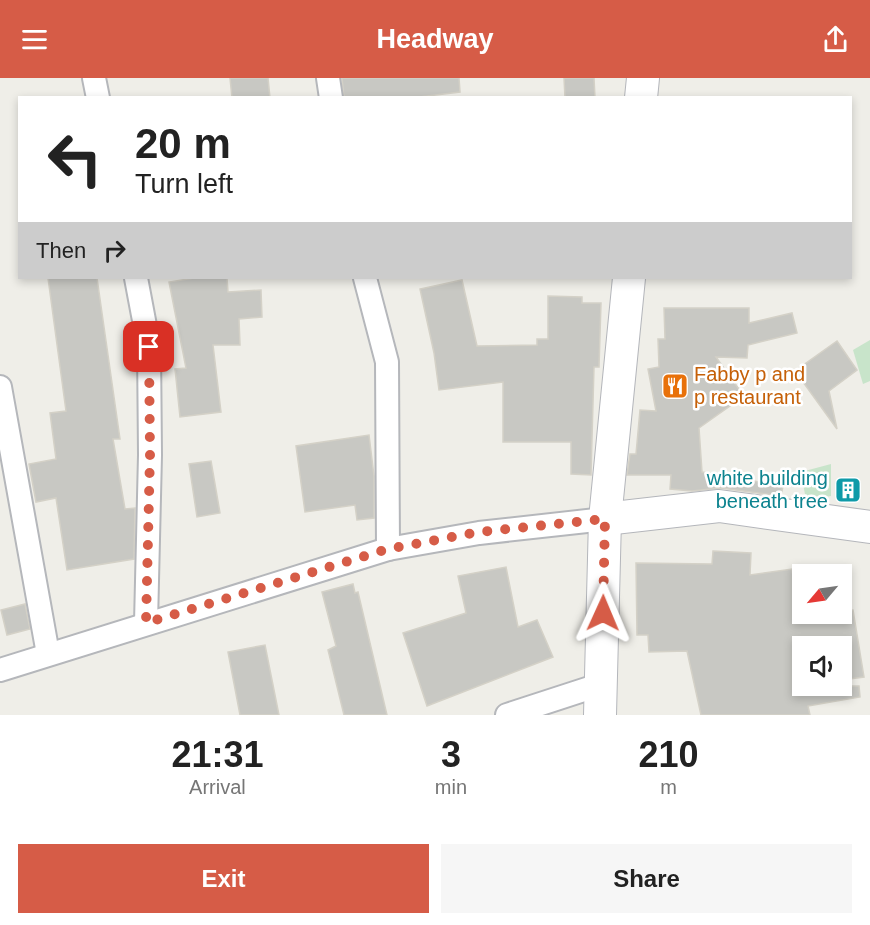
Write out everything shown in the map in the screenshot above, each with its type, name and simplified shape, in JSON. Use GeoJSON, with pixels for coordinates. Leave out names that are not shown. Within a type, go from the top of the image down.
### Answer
{"type":"FeatureCollection","features":[{"type":"Feature","properties":{"kind":"street"},"geometry":{"type":"LineString","coordinates":[[94,78],[98,96]]}},
{"type":"Feature","properties":{"kind":"street"},"geometry":{"type":"LineString","coordinates":[[328,78],[331,96]]}},
{"type":"Feature","properties":{"kind":"street"},"geometry":{"type":"LineString","coordinates":[[641,96],[643,78]]}},
{"type":"Feature","properties":{"kind":"street"},"geometry":{"type":"LineString","coordinates":[[136,279],[149,347],[150,455],[146,623]]}},
{"type":"Feature","properties":{"kind":"street"},"geometry":{"type":"LineString","coordinates":[[365,279],[387,362],[388,549]]}},
{"type":"Feature","properties":{"kind":"street"},"geometry":{"type":"LineString","coordinates":[[600,715],[605,519],[629,279]]}},
{"type":"Feature","properties":{"kind":"street"},"geometry":{"type":"LineString","coordinates":[[0,387],[48,654]]}},
{"type":"Feature","properties":{"kind":"street"},"geometry":{"type":"LineString","coordinates":[[0,670],[388,549],[479,532],[718,506],[870,527]]}},
{"type":"Feature","properties":{"kind":"street"},"geometry":{"type":"LineString","coordinates":[[507,715],[602,684]]}},
{"type":"Feature","properties":{"kind":"green space"},"geometry":{"type":"Polygon","coordinates":[[[870,340],[870,381],[863,384],[853,350],[870,340]]]}},
{"type":"Feature","properties":{"kind":"green space"},"geometry":{"type":"Polygon","coordinates":[[[831,464],[831,496],[806,500],[801,472],[831,464]]]}},
{"type":"Feature","properties":{"kind":"building"},"geometry":{"type":"Polygon","coordinates":[[[230,78],[268,78],[270,96],[232,96],[230,78]]]}},
{"type":"Feature","properties":{"kind":"building"},"geometry":{"type":"Polygon","coordinates":[[[342,78],[459,78],[460,92],[427,96],[344,96],[342,78]]]}},
{"type":"Feature","properties":{"kind":"building"},"geometry":{"type":"Polygon","coordinates":[[[564,78],[594,78],[595,96],[565,96],[564,78]]]}},
{"type":"Feature","properties":{"kind":"building"},"geometry":{"type":"Polygon","coordinates":[[[48,279],[97,279],[120,439],[113,439],[125,509],[135,508],[134,559],[67,570],[56,498],[36,502],[29,464],[56,459],[50,413],[66,411],[48,279]]]}},
{"type":"Feature","properties":{"kind":"building"},"geometry":{"type":"Polygon","coordinates":[[[188,279],[227,279],[228,292],[261,290],[262,317],[239,319],[240,345],[213,345],[221,412],[180,417],[175,369],[186,368],[169,282],[188,279]]]}},
{"type":"Feature","properties":{"kind":"building"},"geometry":{"type":"Polygon","coordinates":[[[462,280],[477,346],[537,345],[537,339],[548,339],[548,296],[582,297],[582,303],[601,303],[599,367],[594,367],[591,475],[571,474],[571,442],[503,442],[503,382],[439,390],[434,353],[420,289],[462,280]]]}},
{"type":"Feature","properties":{"kind":"building"},"geometry":{"type":"Polygon","coordinates":[[[664,308],[749,308],[749,323],[792,313],[797,333],[748,345],[747,358],[716,357],[744,396],[699,428],[702,472],[783,486],[781,496],[721,488],[692,491],[670,489],[671,475],[627,475],[630,454],[636,454],[640,410],[656,411],[648,369],[659,367],[658,339],[665,339],[664,308]]]}},
{"type":"Feature","properties":{"kind":"building"},"geometry":{"type":"Polygon","coordinates":[[[837,341],[857,370],[829,391],[837,429],[795,371],[837,341]]]}},
{"type":"Feature","properties":{"kind":"building"},"geometry":{"type":"Polygon","coordinates":[[[369,435],[374,476],[374,518],[357,520],[355,505],[305,512],[296,446],[369,435]]]}},
{"type":"Feature","properties":{"kind":"building"},"geometry":{"type":"Polygon","coordinates":[[[211,461],[220,513],[197,517],[189,464],[211,461]]]}},
{"type":"Feature","properties":{"kind":"building"},"geometry":{"type":"Polygon","coordinates":[[[713,551],[751,553],[750,575],[792,569],[792,624],[852,624],[853,610],[864,677],[852,679],[852,636],[792,636],[792,696],[852,696],[852,686],[859,686],[860,697],[808,706],[810,715],[701,715],[687,651],[649,652],[648,635],[637,635],[636,563],[712,564],[713,551]]]}},
{"type":"Feature","properties":{"kind":"building"},"geometry":{"type":"Polygon","coordinates":[[[506,567],[518,627],[537,620],[553,657],[427,706],[403,633],[466,613],[458,576],[506,567]]]}},
{"type":"Feature","properties":{"kind":"building"},"geometry":{"type":"Polygon","coordinates":[[[353,584],[355,593],[358,592],[387,715],[344,715],[328,650],[336,646],[322,592],[353,584]]]}},
{"type":"Feature","properties":{"kind":"building"},"geometry":{"type":"Polygon","coordinates":[[[25,604],[30,629],[7,635],[1,610],[25,604]]]}},
{"type":"Feature","properties":{"kind":"building"},"geometry":{"type":"Polygon","coordinates":[[[265,645],[279,715],[240,715],[228,652],[265,645]]]}},
{"type":"Feature","properties":{"kind":"place","name":"Fabby p and p restaurant"},"geometry":{"type":"Point","coordinates":[675,386]}},
{"type":"Feature","properties":{"kind":"place","name":"white building beneath tree"},"geometry":{"type":"Point","coordinates":[848,490]}},
{"type":"Feature","properties":{"kind":"route"},"geometry":{"type":"LineString","coordinates":[[149,347],[150,455],[146,623],[354,557],[388,549],[479,532],[605,519],[603,613]]}}]}
